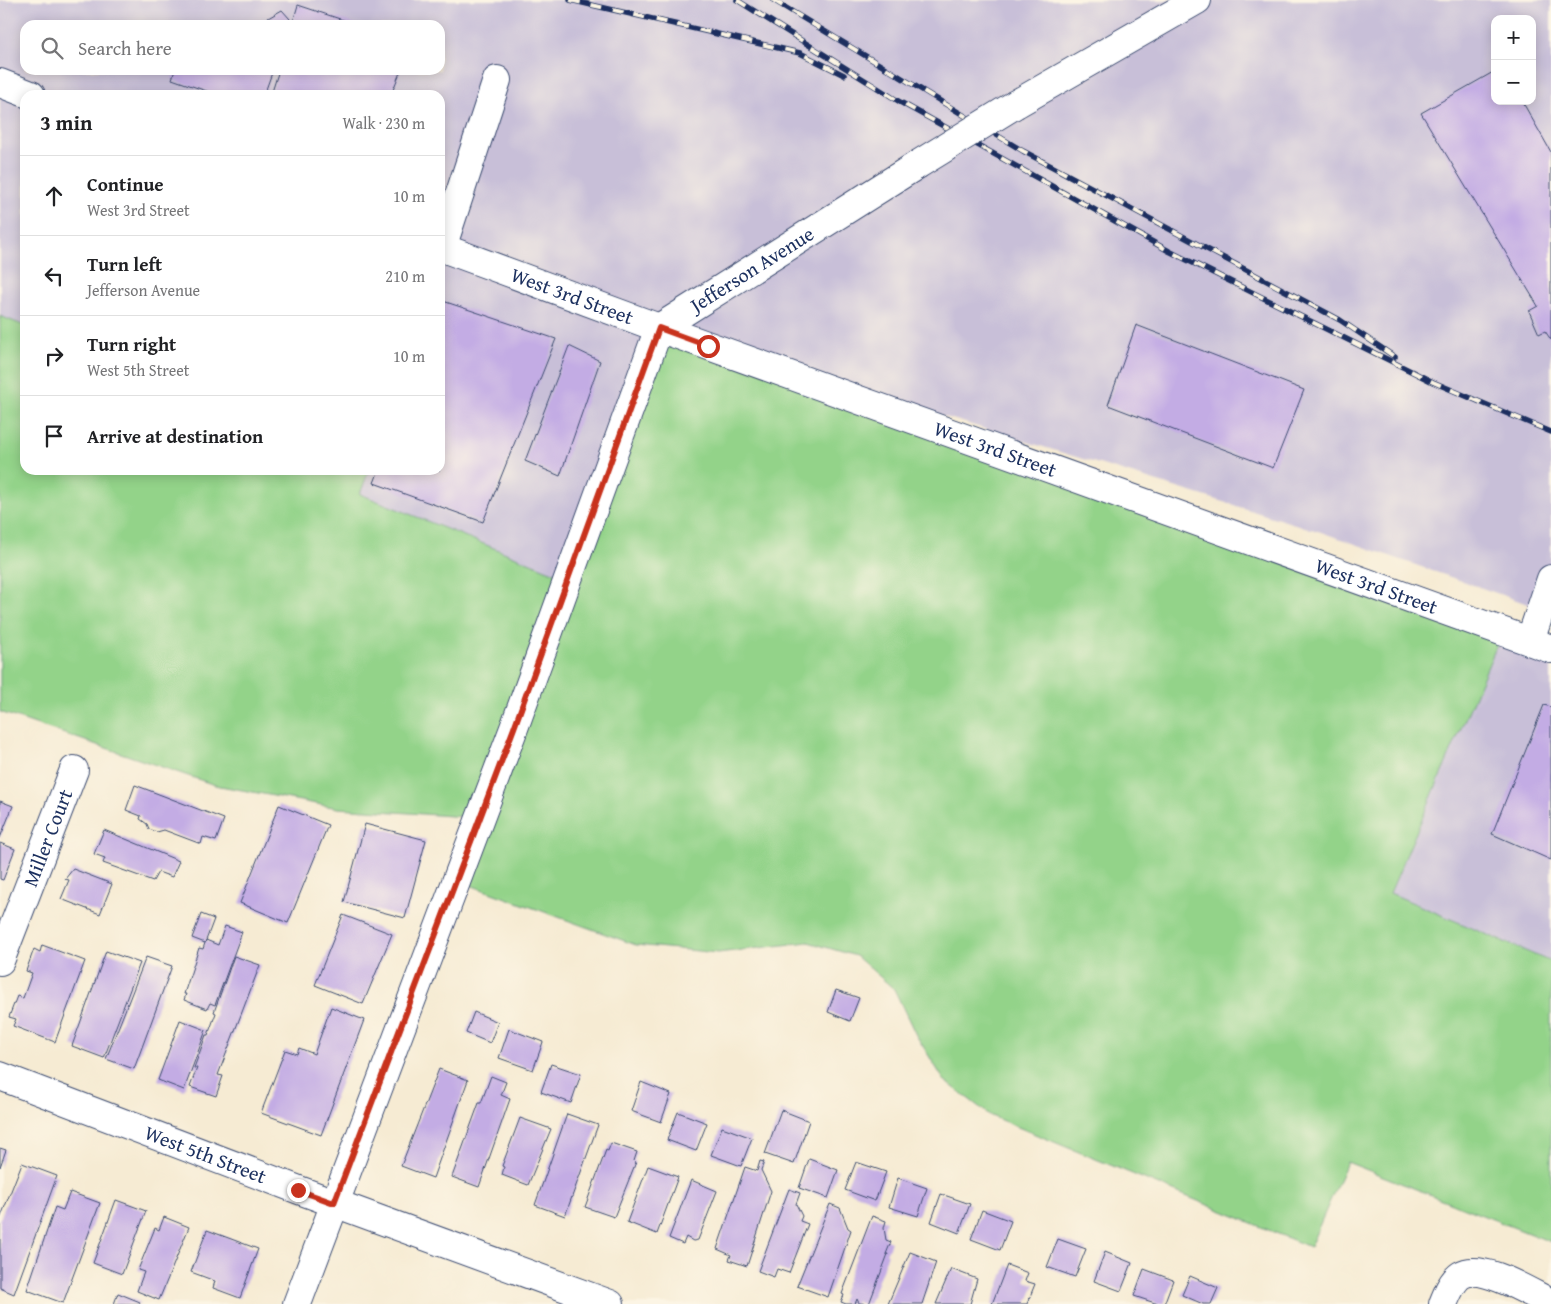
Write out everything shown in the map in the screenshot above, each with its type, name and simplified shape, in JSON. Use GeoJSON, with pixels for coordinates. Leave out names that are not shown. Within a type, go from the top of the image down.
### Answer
{"type":"FeatureCollection","features":[{"type":"Feature","properties":{"kind":"street","name":"Jefferson Avenue"},"geometry":{"type":"LineString","coordinates":[[659,328],[1016,104],[1197,0]]}},
{"type":"Feature","properties":{"kind":"street"},"geometry":{"type":"LineString","coordinates":[[445,236],[497,80]]}},
{"type":"Feature","properties":{"kind":"street"},"geometry":{"type":"LineString","coordinates":[[0,83],[20,91]]}},
{"type":"Feature","properties":{"kind":"street","name":"West 3rd Street"},"geometry":{"type":"LineString","coordinates":[[445,249],[1541,645]]}},
{"type":"Feature","properties":{"kind":"street"},"geometry":{"type":"LineString","coordinates":[[297,1304],[514,728],[659,328]]}},
{"type":"Feature","properties":{"kind":"street"},"geometry":{"type":"LineString","coordinates":[[1541,645],[1551,579]]}},
{"type":"Feature","properties":{"kind":"street","name":"Miller Court"},"geometry":{"type":"LineString","coordinates":[[0,962],[74,770]]}},
{"type":"Feature","properties":{"kind":"street","name":"West 5th Street"},"geometry":{"type":"LineString","coordinates":[[0,1076],[334,1203],[610,1304]]}},
{"type":"Feature","properties":{"kind":"street"},"geometry":{"type":"LineString","coordinates":[[1443,1304],[1448,1291],[1460,1276],[1471,1270],[1485,1272],[1551,1303]]}},
{"type":"Feature","properties":{"kind":"shaded area"},"geometry":{"type":"Polygon","coordinates":[[[0,0],[1551,0],[1551,612],[1321,532],[659,329],[568,578],[359,494],[367,475],[445,475],[445,90],[20,90],[20,324],[0,316],[0,0]]]}},
{"type":"Feature","properties":{"kind":"shaded area"},"geometry":{"type":"Polygon","coordinates":[[[1503,631],[1551,649],[1551,962],[1390,894],[1503,631]]]}},
{"type":"Feature","properties":{"kind":"green space"},"geometry":{"type":"Polygon","coordinates":[[[0,316],[20,324],[20,475],[367,475],[360,494],[568,578],[659,328],[1503,631],[1390,893],[1551,962],[1551,1242],[1347,1162],[1310,1247],[991,1116],[944,1080],[916,1035],[894,989],[856,956],[808,942],[718,953],[636,945],[456,880],[479,818],[338,808],[215,785],[0,712],[0,316]]]}},
{"type":"Feature","properties":{"kind":"building"},"geometry":{"type":"Polygon","coordinates":[[[298,5],[343,20],[294,20],[298,5]]]}},
{"type":"Feature","properties":{"kind":"building"},"geometry":{"type":"Polygon","coordinates":[[[282,10],[290,19],[290,20],[265,20],[282,10]]]}},
{"type":"Feature","properties":{"kind":"building"},"geometry":{"type":"Polygon","coordinates":[[[1491,73],[1491,105],[1524,105],[1551,152],[1551,340],[1545,331],[1539,334],[1529,311],[1538,306],[1421,113],[1491,73]]]}},
{"type":"Feature","properties":{"kind":"building"},"geometry":{"type":"Polygon","coordinates":[[[173,75],[271,75],[266,90],[204,90],[172,79],[173,75]]]}},
{"type":"Feature","properties":{"kind":"building"},"geometry":{"type":"Polygon","coordinates":[[[277,75],[399,75],[393,90],[273,90],[277,75]]]}},
{"type":"Feature","properties":{"kind":"building"},"geometry":{"type":"Polygon","coordinates":[[[445,302],[556,339],[483,522],[374,483],[377,475],[445,475],[445,302]]]}},
{"type":"Feature","properties":{"kind":"building"},"geometry":{"type":"Polygon","coordinates":[[[1136,325],[1304,390],[1273,468],[1108,405],[1136,325]]]}},
{"type":"Feature","properties":{"kind":"building"},"geometry":{"type":"Polygon","coordinates":[[[569,346],[600,361],[560,476],[525,461],[569,346]]]}},
{"type":"Feature","properties":{"kind":"building"},"geometry":{"type":"Polygon","coordinates":[[[1544,705],[1551,707],[1551,860],[1492,834],[1544,705]]]}},
{"type":"Feature","properties":{"kind":"building"},"geometry":{"type":"Polygon","coordinates":[[[135,785],[224,819],[216,841],[203,837],[201,844],[164,830],[157,832],[149,829],[147,824],[140,819],[141,816],[126,810],[135,785]]]}},
{"type":"Feature","properties":{"kind":"building"},"geometry":{"type":"Polygon","coordinates":[[[0,801],[13,806],[0,838],[0,801]]]}},
{"type":"Feature","properties":{"kind":"building"},"geometry":{"type":"Polygon","coordinates":[[[279,805],[328,825],[288,923],[240,903],[279,805]]]}},
{"type":"Feature","properties":{"kind":"building"},"geometry":{"type":"Polygon","coordinates":[[[365,824],[426,840],[405,918],[344,902],[365,824]]]}},
{"type":"Feature","properties":{"kind":"building"},"geometry":{"type":"Polygon","coordinates":[[[104,830],[179,861],[172,877],[158,872],[153,881],[103,863],[105,858],[94,854],[104,830]]]}},
{"type":"Feature","properties":{"kind":"building"},"geometry":{"type":"Polygon","coordinates":[[[0,843],[15,849],[3,880],[0,879],[0,843]]]}},
{"type":"Feature","properties":{"kind":"building"},"geometry":{"type":"Polygon","coordinates":[[[73,869],[112,884],[100,914],[61,899],[69,880],[65,879],[73,869]]]}},
{"type":"Feature","properties":{"kind":"building"},"geometry":{"type":"Polygon","coordinates":[[[201,914],[214,919],[205,943],[192,938],[201,914]]]}},
{"type":"Feature","properties":{"kind":"building"},"geometry":{"type":"Polygon","coordinates":[[[343,915],[392,934],[363,1004],[315,985],[343,915]]]}},
{"type":"Feature","properties":{"kind":"building"},"geometry":{"type":"Polygon","coordinates":[[[225,926],[242,932],[215,1005],[210,1003],[207,1009],[184,1000],[186,994],[184,994],[199,948],[203,949],[206,940],[218,945],[225,926]]]}},
{"type":"Feature","properties":{"kind":"building"},"geometry":{"type":"Polygon","coordinates":[[[42,945],[85,961],[55,1042],[13,1026],[16,1019],[9,1017],[17,996],[23,998],[32,973],[26,971],[34,949],[40,952],[42,945]]]}},
{"type":"Feature","properties":{"kind":"building"},"geometry":{"type":"Polygon","coordinates":[[[106,951],[140,963],[104,1058],[72,1046],[106,951]]]}},
{"type":"Feature","properties":{"kind":"building"},"geometry":{"type":"Polygon","coordinates":[[[234,956],[260,965],[218,1075],[223,1076],[216,1096],[190,1087],[197,1068],[194,1068],[216,1013],[214,1012],[234,956]]]}},
{"type":"Feature","properties":{"kind":"building"},"geometry":{"type":"Polygon","coordinates":[[[146,957],[172,966],[134,1069],[106,1059],[146,957]]]}},
{"type":"Feature","properties":{"kind":"building"},"geometry":{"type":"Polygon","coordinates":[[[836,990],[859,998],[850,1021],[828,1012],[836,990]]]}},
{"type":"Feature","properties":{"kind":"building"},"geometry":{"type":"Polygon","coordinates":[[[331,1007],[364,1020],[321,1135],[261,1113],[285,1050],[297,1054],[299,1048],[314,1054],[331,1007]]]}},
{"type":"Feature","properties":{"kind":"building"},"geometry":{"type":"Polygon","coordinates":[[[474,1012],[498,1022],[490,1043],[466,1033],[474,1012]]]}},
{"type":"Feature","properties":{"kind":"building"},"geometry":{"type":"Polygon","coordinates":[[[180,1020],[206,1030],[184,1090],[158,1080],[180,1020]]]}},
{"type":"Feature","properties":{"kind":"building"},"geometry":{"type":"Polygon","coordinates":[[[509,1029],[543,1042],[533,1070],[499,1058],[509,1029]]]}},
{"type":"Feature","properties":{"kind":"building"},"geometry":{"type":"Polygon","coordinates":[[[551,1064],[581,1074],[571,1103],[541,1092],[551,1064]]]}},
{"type":"Feature","properties":{"kind":"building"},"geometry":{"type":"Polygon","coordinates":[[[439,1069],[468,1080],[433,1178],[401,1166],[439,1069]]]}},
{"type":"Feature","properties":{"kind":"building"},"geometry":{"type":"Polygon","coordinates":[[[491,1076],[506,1082],[501,1095],[510,1099],[479,1187],[452,1177],[491,1076]]]}},
{"type":"Feature","properties":{"kind":"building"},"geometry":{"type":"Polygon","coordinates":[[[641,1082],[671,1094],[661,1122],[631,1111],[641,1082]]]}},
{"type":"Feature","properties":{"kind":"building"},"geometry":{"type":"Polygon","coordinates":[[[781,1110],[809,1121],[794,1164],[765,1154],[781,1110]]]}},
{"type":"Feature","properties":{"kind":"building"},"geometry":{"type":"Polygon","coordinates":[[[678,1112],[707,1123],[696,1151],[667,1140],[678,1112]]]}},
{"type":"Feature","properties":{"kind":"building"},"geometry":{"type":"Polygon","coordinates":[[[567,1114],[598,1125],[565,1216],[535,1205],[567,1114]]]}},
{"type":"Feature","properties":{"kind":"building"},"geometry":{"type":"Polygon","coordinates":[[[520,1118],[551,1129],[528,1185],[502,1175],[504,1167],[502,1166],[520,1118]]]}},
{"type":"Feature","properties":{"kind":"building"},"geometry":{"type":"Polygon","coordinates":[[[722,1127],[752,1138],[741,1166],[711,1155],[722,1127]]]}},
{"type":"Feature","properties":{"kind":"building"},"geometry":{"type":"Polygon","coordinates":[[[611,1143],[637,1152],[634,1161],[636,1162],[614,1217],[585,1207],[606,1150],[608,1151],[611,1143]]]}},
{"type":"Feature","properties":{"kind":"building"},"geometry":{"type":"Polygon","coordinates":[[[0,1148],[6,1150],[0,1167],[0,1148]]]}},
{"type":"Feature","properties":{"kind":"building"},"geometry":{"type":"Polygon","coordinates":[[[809,1159],[838,1170],[828,1198],[799,1188],[809,1159]]]}},
{"type":"Feature","properties":{"kind":"building"},"geometry":{"type":"Polygon","coordinates":[[[760,1161],[764,1162],[761,1170],[771,1191],[747,1266],[729,1260],[731,1255],[717,1249],[745,1167],[757,1171],[760,1161]]]}},
{"type":"Feature","properties":{"kind":"building"},"geometry":{"type":"Polygon","coordinates":[[[856,1162],[886,1172],[875,1201],[845,1190],[856,1162]]]}},
{"type":"Feature","properties":{"kind":"building"},"geometry":{"type":"Polygon","coordinates":[[[22,1163],[57,1176],[14,1294],[0,1288],[0,1219],[22,1163]]]}},
{"type":"Feature","properties":{"kind":"building"},"geometry":{"type":"Polygon","coordinates":[[[648,1166],[678,1177],[657,1234],[627,1222],[648,1166]]]}},
{"type":"Feature","properties":{"kind":"building"},"geometry":{"type":"Polygon","coordinates":[[[898,1178],[927,1188],[918,1216],[889,1207],[898,1178]]]}},
{"type":"Feature","properties":{"kind":"building"},"geometry":{"type":"Polygon","coordinates":[[[691,1180],[717,1191],[698,1240],[693,1241],[686,1237],[683,1244],[669,1238],[691,1180]]]}},
{"type":"Feature","properties":{"kind":"building"},"geometry":{"type":"Polygon","coordinates":[[[789,1189],[800,1193],[796,1204],[802,1216],[800,1221],[808,1224],[789,1273],[777,1269],[774,1277],[758,1271],[789,1189]]]}},
{"type":"Feature","properties":{"kind":"building"},"geometry":{"type":"Polygon","coordinates":[[[70,1192],[100,1203],[63,1303],[27,1290],[55,1207],[63,1210],[70,1192]]]}},
{"type":"Feature","properties":{"kind":"building"},"geometry":{"type":"Polygon","coordinates":[[[941,1194],[970,1204],[959,1233],[931,1222],[941,1194]]]}},
{"type":"Feature","properties":{"kind":"building"},"geometry":{"type":"Polygon","coordinates":[[[116,1200],[146,1211],[122,1274],[93,1263],[116,1200]]]}},
{"type":"Feature","properties":{"kind":"building"},"geometry":{"type":"Polygon","coordinates":[[[830,1204],[840,1208],[848,1228],[851,1230],[828,1297],[797,1286],[830,1204]]]}},
{"type":"Feature","properties":{"kind":"building"},"geometry":{"type":"Polygon","coordinates":[[[982,1210],[1011,1221],[1000,1250],[971,1239],[982,1210]]]}},
{"type":"Feature","properties":{"kind":"building"},"geometry":{"type":"Polygon","coordinates":[[[872,1216],[886,1221],[884,1228],[886,1240],[891,1242],[886,1254],[888,1254],[869,1304],[859,1303],[857,1299],[855,1304],[846,1304],[841,1302],[844,1295],[842,1294],[872,1216]]]}},
{"type":"Feature","properties":{"kind":"building"},"geometry":{"type":"Polygon","coordinates":[[[164,1217],[189,1227],[159,1300],[137,1291],[144,1272],[138,1270],[155,1228],[159,1230],[164,1217]]]}},
{"type":"Feature","properties":{"kind":"building"},"geometry":{"type":"Polygon","coordinates":[[[207,1230],[258,1249],[240,1298],[213,1288],[215,1281],[191,1272],[207,1230]]]}},
{"type":"Feature","properties":{"kind":"building"},"geometry":{"type":"Polygon","coordinates":[[[1058,1239],[1086,1249],[1075,1277],[1047,1267],[1058,1239]]]}},
{"type":"Feature","properties":{"kind":"building"},"geometry":{"type":"Polygon","coordinates":[[[910,1252],[936,1262],[922,1304],[888,1304],[910,1252]]]}},
{"type":"Feature","properties":{"kind":"building"},"geometry":{"type":"Polygon","coordinates":[[[1105,1252],[1132,1263],[1121,1291],[1094,1281],[1105,1252]]]}},
{"type":"Feature","properties":{"kind":"building"},"geometry":{"type":"Polygon","coordinates":[[[1007,1265],[1028,1273],[1025,1281],[1035,1284],[1027,1304],[992,1304],[1007,1265]]]}},
{"type":"Feature","properties":{"kind":"building"},"geometry":{"type":"Polygon","coordinates":[[[951,1269],[977,1279],[970,1304],[936,1304],[951,1269]]]}},
{"type":"Feature","properties":{"kind":"building"},"geometry":{"type":"Polygon","coordinates":[[[1144,1269],[1173,1280],[1164,1304],[1158,1304],[1134,1296],[1144,1269]]]}},
{"type":"Feature","properties":{"kind":"building"},"geometry":{"type":"Polygon","coordinates":[[[1190,1276],[1218,1288],[1211,1304],[1203,1304],[1182,1295],[1190,1276]]]}},
{"type":"Feature","properties":{"kind":"building"},"geometry":{"type":"Polygon","coordinates":[[[118,1293],[140,1302],[139,1304],[114,1304],[118,1293]]]}},
{"type":"Feature","properties":{"kind":"railway"},"geometry":{"type":"LineString","coordinates":[[570,0],[800,53],[844,75]]}},
{"type":"Feature","properties":{"kind":"railway"},"geometry":{"type":"LineString","coordinates":[[737,0],[900,102],[1169,251],[1433,382],[1551,432]]}},
{"type":"Feature","properties":{"kind":"railway"},"geometry":{"type":"LineString","coordinates":[[773,0],[1023,151],[1340,320],[1395,357]]}},
{"type":"Feature","properties":{"kind":"route"},"geometry":{"type":"LineString","coordinates":[[298,1190],[334,1203],[514,728],[659,328],[708,346]]}}]}
